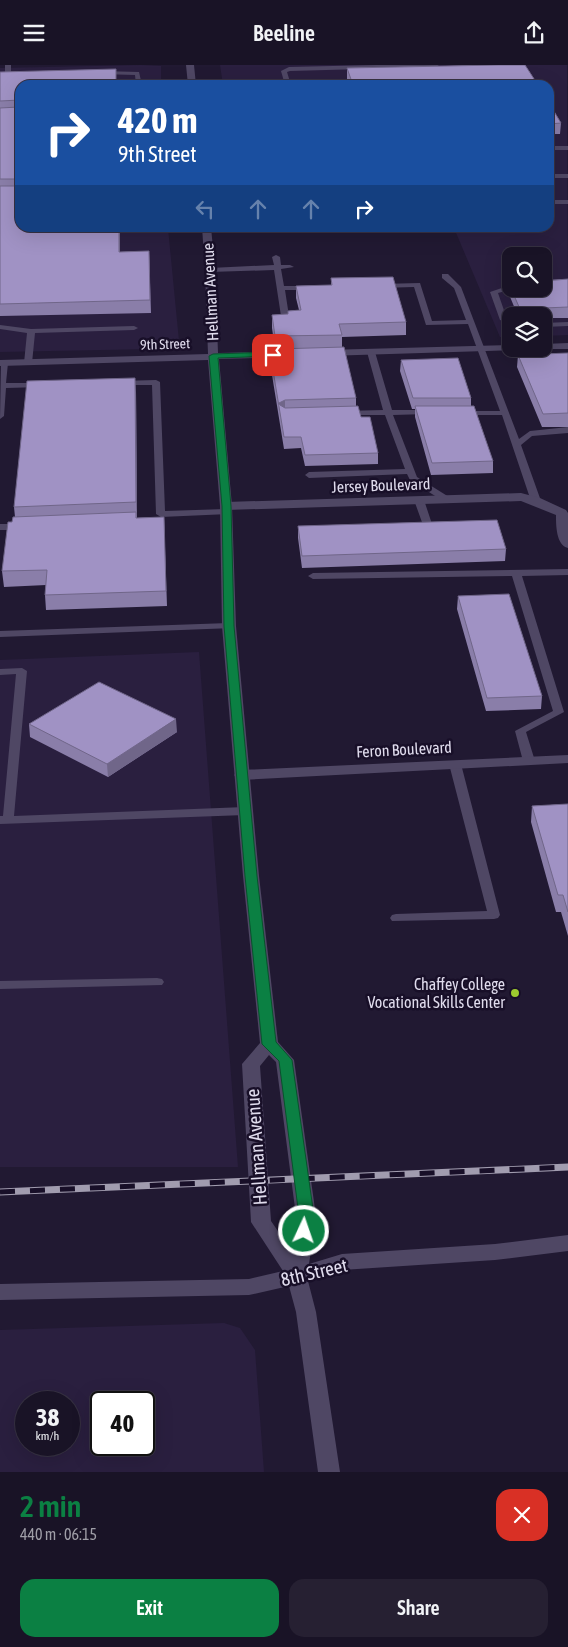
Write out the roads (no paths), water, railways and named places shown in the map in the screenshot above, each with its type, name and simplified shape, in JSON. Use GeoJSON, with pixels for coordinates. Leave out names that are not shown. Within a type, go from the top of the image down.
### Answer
{"type":"FeatureCollection","features":[{"type":"Feature","properties":{"kind":"street"},"geometry":{"type":"LineString","coordinates":[[190,65],[192,80]]}},
{"type":"Feature","properties":{"kind":"street","name":"Hellman Avenue"},"geometry":{"type":"LineString","coordinates":[[206,232],[210,269],[213,356],[226,509],[229,626],[245,811],[269,1044],[285,1060],[306,1216],[297,1276]]}},
{"type":"Feature","properties":{"kind":"street"},"geometry":{"type":"LineString","coordinates":[[552,347],[568,347]]}},
{"type":"Feature","properties":{"kind":"street","name":"9th Street"},"geometry":{"type":"LineString","coordinates":[[2,363],[502,348]]}},
{"type":"Feature","properties":{"kind":"street","name":"Jersey Boulevard"},"geometry":{"type":"LineString","coordinates":[[226,509],[521,497],[565,513]]}},
{"type":"Feature","properties":{"kind":"street"},"geometry":{"type":"LineString","coordinates":[[565,513],[562,528],[568,544]]}},
{"type":"Feature","properties":{"kind":"street","name":"Feron Boulevard"},"geometry":{"type":"LineString","coordinates":[[242,775],[568,759]]}},
{"type":"Feature","properties":{"kind":"street","name":"Hellman Avenue"},"geometry":{"type":"LineString","coordinates":[[269,1044],[251,1064],[261,1222],[297,1276],[306,1312],[329,1472]]}},
{"type":"Feature","properties":{"kind":"street","name":"8th Street"},"geometry":{"type":"LineString","coordinates":[[0,1293],[249,1287],[342,1263],[495,1252],[568,1243]]}},
{"type":"Feature","properties":{"kind":"lane"},"geometry":{"type":"LineString","coordinates":[[0,75],[11,75],[8,65]]}},
{"type":"Feature","properties":{"kind":"lane"},"geometry":{"type":"LineString","coordinates":[[287,80],[284,69],[436,65]]}},
{"type":"Feature","properties":{"kind":"lane"},"geometry":{"type":"LineString","coordinates":[[93,73],[137,73],[138,80]]}},
{"type":"Feature","properties":{"kind":"lane"},"geometry":{"type":"LineString","coordinates":[[554,148],[568,148]]}},
{"type":"Feature","properties":{"kind":"lane"},"geometry":{"type":"LineString","coordinates":[[554,177],[568,176]]}},
{"type":"Feature","properties":{"kind":"lane"},"geometry":{"type":"LineString","coordinates":[[554,202],[568,202]]}},
{"type":"Feature","properties":{"kind":"lane"},"geometry":{"type":"LineString","coordinates":[[276,257],[285,316]]}},
{"type":"Feature","properties":{"kind":"lane"},"geometry":{"type":"LineString","coordinates":[[210,269],[290,267]]}},
{"type":"Feature","properties":{"kind":"lane"},"geometry":{"type":"LineString","coordinates":[[445,276],[457,287],[536,501]]}},
{"type":"Feature","properties":{"kind":"lane"},"geometry":{"type":"LineString","coordinates":[[369,286],[417,285],[429,323],[470,322]]}},
{"type":"Feature","properties":{"kind":"lane"},"geometry":{"type":"LineString","coordinates":[[281,288],[321,287]]}},
{"type":"Feature","properties":{"kind":"lane"},"geometry":{"type":"LineString","coordinates":[[502,290],[494,292],[502,314]]}},
{"type":"Feature","properties":{"kind":"lane"},"geometry":{"type":"LineString","coordinates":[[552,325],[568,324]]}},
{"type":"Feature","properties":{"kind":"lane"},"geometry":{"type":"LineString","coordinates":[[0,327],[31,331],[134,328]]}},
{"type":"Feature","properties":{"kind":"lane"},"geometry":{"type":"LineString","coordinates":[[28,363],[31,331]]}},
{"type":"Feature","properties":{"kind":"lane"},"geometry":{"type":"LineString","coordinates":[[371,352],[388,412],[413,478],[446,499]]}},
{"type":"Feature","properties":{"kind":"lane"},"geometry":{"type":"LineString","coordinates":[[0,416],[2,363]]}},
{"type":"Feature","properties":{"kind":"lane"},"geometry":{"type":"LineString","coordinates":[[108,383],[156,382],[157,515],[226,509]]}},
{"type":"Feature","properties":{"kind":"lane"},"geometry":{"type":"LineString","coordinates":[[2,386],[50,385]]}},
{"type":"Feature","properties":{"kind":"lane"},"geometry":{"type":"LineString","coordinates":[[331,413],[436,413]]}},
{"type":"Feature","properties":{"kind":"lane"},"geometry":{"type":"LineString","coordinates":[[456,413],[505,413]]}},
{"type":"Feature","properties":{"kind":"lane"},"geometry":{"type":"LineString","coordinates":[[516,445],[530,434],[568,430]]}},
{"type":"Feature","properties":{"kind":"lane"},"geometry":{"type":"LineString","coordinates":[[309,475],[411,471]]}},
{"type":"Feature","properties":{"kind":"lane"},"geometry":{"type":"LineString","coordinates":[[409,528],[428,527],[419,500]]}},
{"type":"Feature","properties":{"kind":"lane"},"geometry":{"type":"LineString","coordinates":[[0,527],[29,526]]}},
{"type":"Feature","properties":{"kind":"lane"},"geometry":{"type":"LineString","coordinates":[[313,576],[568,572]]}},
{"type":"Feature","properties":{"kind":"lane"},"geometry":{"type":"LineString","coordinates":[[516,573],[559,712],[520,731],[529,761]]}},
{"type":"Feature","properties":{"kind":"lane"},"geometry":{"type":"LineString","coordinates":[[0,634],[229,626]]}},
{"type":"Feature","properties":{"kind":"lane"},"geometry":{"type":"LineString","coordinates":[[0,672],[22,671],[4,820],[245,811]]}},
{"type":"Feature","properties":{"kind":"lane"},"geometry":{"type":"LineString","coordinates":[[396,918],[494,915],[454,764]]}},
{"type":"Feature","properties":{"kind":"lane"},"geometry":{"type":"LineString","coordinates":[[0,985],[158,982]]}},
{"type":"Feature","properties":{"kind":"railway"},"geometry":{"type":"LineString","coordinates":[[0,1192],[568,1167]]}},
{"type":"Feature","properties":{"kind":"place","name":"Chaffey College Vocational Skills Center"},"geometry":{"type":"Point","coordinates":[515,993]}}]}
